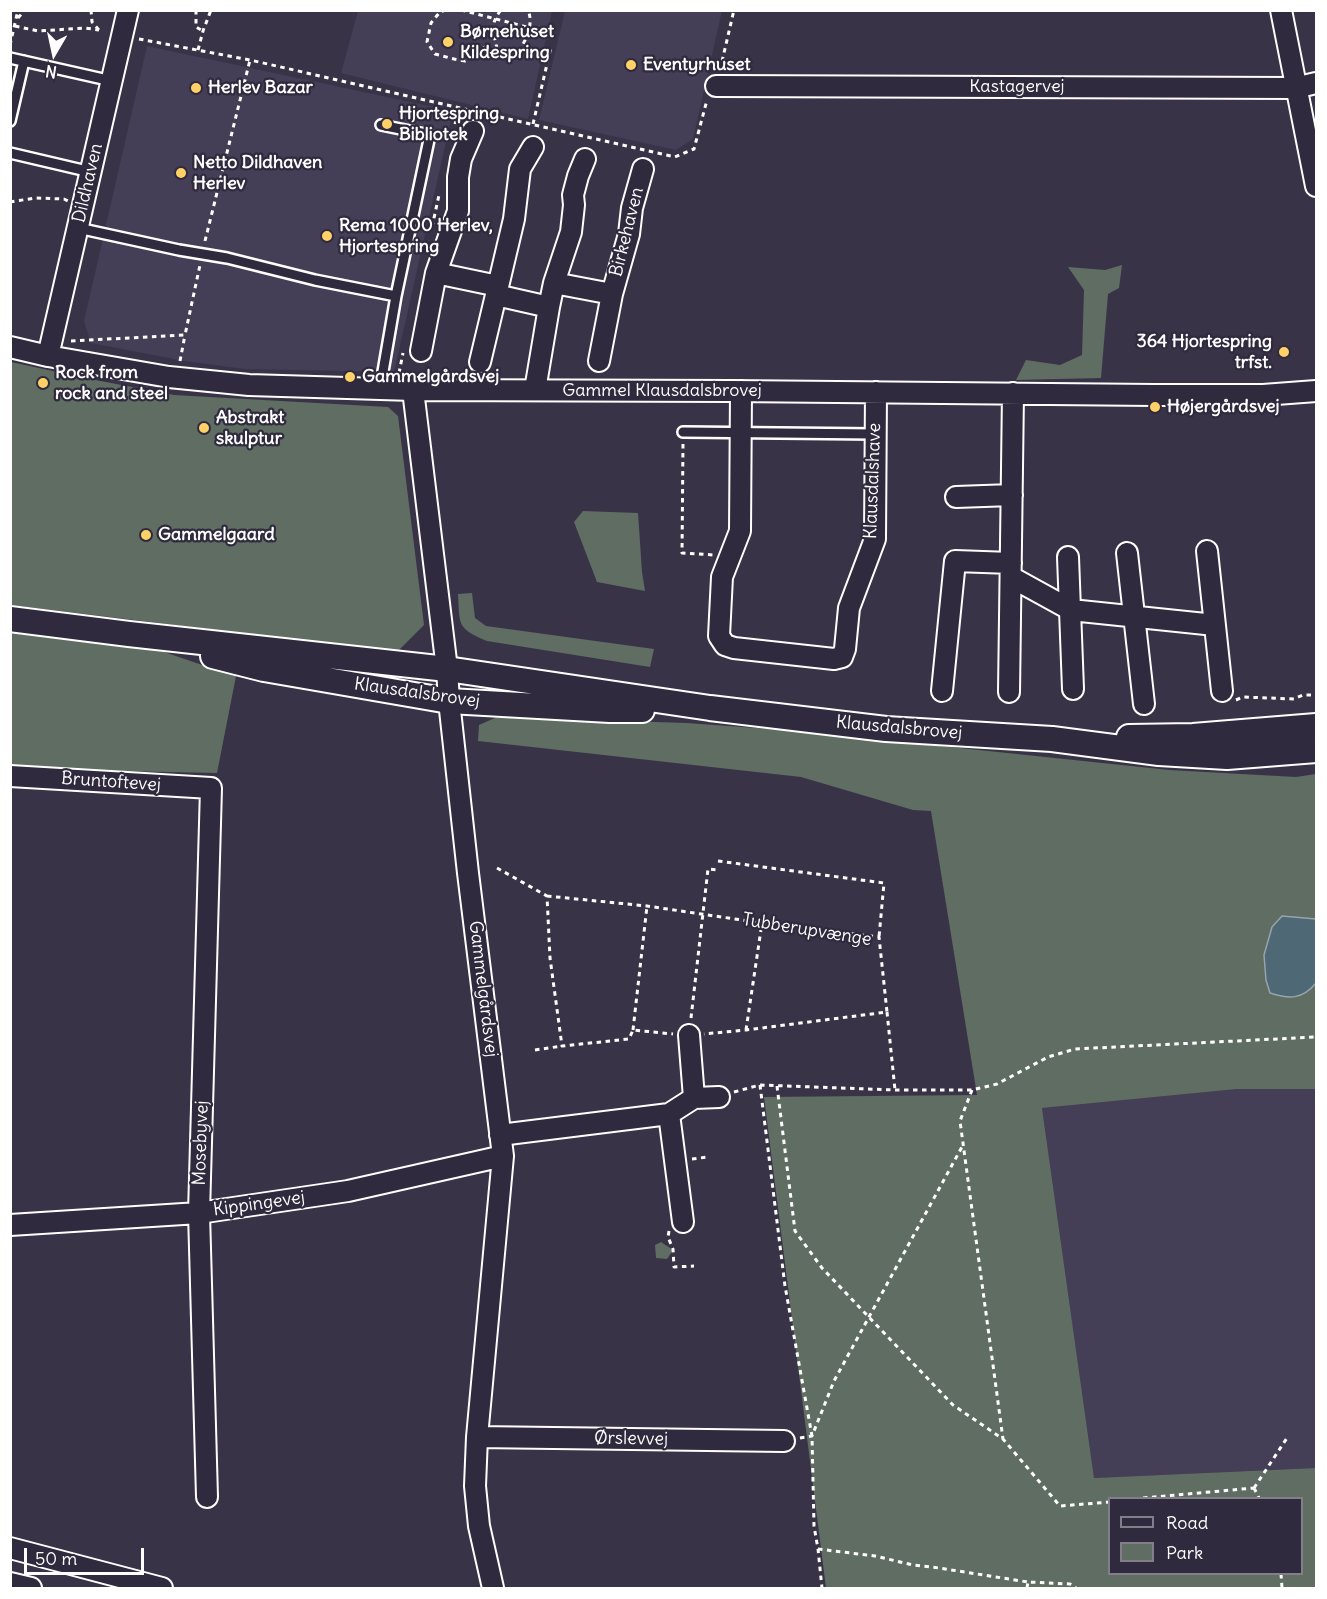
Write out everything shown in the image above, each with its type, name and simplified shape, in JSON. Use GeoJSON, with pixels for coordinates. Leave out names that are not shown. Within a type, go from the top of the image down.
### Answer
{"type":"FeatureCollection","features":[{"type":"Feature","properties":{"kind":"street","name":"Dildhaven"},"geometry":{"type":"LineString","coordinates":[[50,349],[128,10]]}},
{"type":"Feature","properties":{"kind":"street"},"geometry":{"type":"LineString","coordinates":[[1281,10],[1295,88],[1317,186]]}},
{"type":"Feature","properties":{"kind":"street","name":"Kastagervej"},"geometry":{"type":"LineString","coordinates":[[717,86],[1295,88],[1317,83]]}},
{"type":"Feature","properties":{"kind":"street"},"geometry":{"type":"LineString","coordinates":[[421,351],[436,273],[458,211],[458,177],[461,159],[473,132]]}},
{"type":"Feature","properties":{"kind":"street"},"geometry":{"type":"LineString","coordinates":[[480,362],[514,219],[520,169],[533,147]]}},
{"type":"Feature","properties":{"kind":"street"},"geometry":{"type":"LineString","coordinates":[[535,390],[554,283],[571,232],[573,195],[585,159]]}},
{"type":"Feature","properties":{"kind":"street","name":"Birkehaven"},"geometry":{"type":"LineString","coordinates":[[599,361],[612,294],[629,234],[632,208],[643,169]]}},
{"type":"Feature","properties":{"kind":"street"},"geometry":{"type":"LineString","coordinates":[[436,273],[549,308]]}},
{"type":"Feature","properties":{"kind":"street","name":"Birkehaven"},"geometry":{"type":"LineString","coordinates":[[554,283],[612,294]]}},
{"type":"Feature","properties":{"kind":"street","name":"Gammel Klausdalsbrovej"},"geometry":{"type":"LineString","coordinates":[[10,347],[50,349],[176,378],[249,385],[413,390],[1155,395],[1263,395],[1317,391]]}},
{"type":"Feature","properties":{"kind":"street","name":"Gammelgårdsvej"},"geometry":{"type":"LineString","coordinates":[[413,390],[503,1156],[477,1437],[475,1486],[479,1526],[493,1588]]}},
{"type":"Feature","properties":{"kind":"street","name":"Klausdalshave"},"geometry":{"type":"LineString","coordinates":[[741,391],[740,531],[722,577],[719,636],[725,645],[734,648],[834,659],[842,657],[845,649],[849,608],[875,539],[876,392]]}},
{"type":"Feature","properties":{"kind":"street"},"geometry":{"type":"LineString","coordinates":[[1009,692],[1013,393]]}},
{"type":"Feature","properties":{"kind":"street"},"geometry":{"type":"LineString","coordinates":[[956,496],[1012,495]]}},
{"type":"Feature","properties":{"kind":"street"},"geometry":{"type":"LineString","coordinates":[[1207,551],[1222,691]]}},
{"type":"Feature","properties":{"kind":"street"},"geometry":{"type":"LineString","coordinates":[[1127,553],[1144,704]]}},
{"type":"Feature","properties":{"kind":"street"},"geometry":{"type":"LineString","coordinates":[[1068,557],[1073,689]]}},
{"type":"Feature","properties":{"kind":"street"},"geometry":{"type":"LineString","coordinates":[[942,691],[955,561],[1011,570],[1071,610],[1215,625]]}},
{"type":"Feature","properties":{"kind":"street","name":"Klausdalsbrovej"},"geometry":{"type":"LineString","coordinates":[[10,619],[447,669],[710,708],[886,729],[1052,739],[1159,753],[1227,757],[1317,750]]}},
{"type":"Feature","properties":{"kind":"street","name":"Klausdalsbrovej"},"geometry":{"type":"LineString","coordinates":[[129,634],[264,669],[449,701],[610,710],[710,708]]}},
{"type":"Feature","properties":{"kind":"street","name":"Klausdalsbrovej"},"geometry":{"type":"LineString","coordinates":[[1052,739],[1193,736],[1317,726]]}},
{"type":"Feature","properties":{"kind":"street","name":"Bruntoftevej"},"geometry":{"type":"LineString","coordinates":[[10,776],[211,789]]}},
{"type":"Feature","properties":{"kind":"street","name":"Mosebyvej"},"geometry":{"type":"LineString","coordinates":[[207,1497],[199,1213],[211,789]]}},
{"type":"Feature","properties":{"kind":"street"},"geometry":{"type":"LineString","coordinates":[[689,1035],[694,1098]]}},
{"type":"Feature","properties":{"kind":"street"},"geometry":{"type":"LineString","coordinates":[[501,1136],[669,1114],[694,1098],[719,1097]]}},
{"type":"Feature","properties":{"kind":"street"},"geometry":{"type":"LineString","coordinates":[[669,1114],[683,1222]]}},
{"type":"Feature","properties":{"kind":"street","name":"Kippingevej"},"geometry":{"type":"LineString","coordinates":[[10,1225],[199,1213],[348,1191],[503,1156]]}},
{"type":"Feature","properties":{"kind":"street","name":"Ørslevvej"},"geometry":{"type":"LineString","coordinates":[[477,1437],[784,1441]]}},
{"type":"Feature","properties":{"kind":"street"},"geometry":{"type":"LineString","coordinates":[[10,1548],[162,1588]]}},
{"type":"Feature","properties":{"kind":"street"},"geometry":{"type":"LineString","coordinates":[[10,1583],[31,1588]]}},
{"type":"Feature","properties":{"kind":"lane"},"geometry":{"type":"LineString","coordinates":[[10,58],[112,81]]}},
{"type":"Feature","properties":{"kind":"lane"},"geometry":{"type":"LineString","coordinates":[[10,121],[24,61]]}},
{"type":"Feature","properties":{"kind":"lane"},"geometry":{"type":"LineString","coordinates":[[380,389],[396,296],[430,135],[381,125]]}},
{"type":"Feature","properties":{"kind":"lane"},"geometry":{"type":"LineString","coordinates":[[10,153],[91,172]]}},
{"type":"Feature","properties":{"kind":"lane"},"geometry":{"type":"LineString","coordinates":[[78,228],[396,296]]}},
{"type":"Feature","properties":{"kind":"lane"},"geometry":{"type":"LineString","coordinates":[[684,432],[875,434]]}},
{"type":"Feature","properties":{"kind":"path"},"geometry":{"type":"LineString","coordinates":[[10,45],[18,10]]}},
{"type":"Feature","properties":{"kind":"path"},"geometry":{"type":"LineString","coordinates":[[16,19],[25,10]]}},
{"type":"Feature","properties":{"kind":"path"},"geometry":{"type":"LineString","coordinates":[[15,26],[38,31],[85,28],[99,30],[92,22],[91,10]]}},
{"type":"Feature","properties":{"kind":"path"},"geometry":{"type":"LineString","coordinates":[[196,10],[196,27],[202,31]]}},
{"type":"Feature","properties":{"kind":"path"},"geometry":{"type":"LineString","coordinates":[[198,50],[210,10]]}},
{"type":"Feature","properties":{"kind":"path"},"geometry":{"type":"LineString","coordinates":[[446,10],[440,12],[431,23],[427,42],[435,54],[465,60],[485,47],[518,52],[525,42],[529,28],[531,16],[528,10]]}},
{"type":"Feature","properties":{"kind":"path"},"geometry":{"type":"LineString","coordinates":[[461,10],[554,34]]}},
{"type":"Feature","properties":{"kind":"path"},"geometry":{"type":"LineString","coordinates":[[497,49],[493,30],[495,19],[501,10]]}},
{"type":"Feature","properties":{"kind":"path"},"geometry":{"type":"LineString","coordinates":[[131,38],[250,60],[675,157],[694,149],[708,99],[717,86],[734,10]]}},
{"type":"Feature","properties":{"kind":"path"},"geometry":{"type":"LineString","coordinates":[[533,125],[551,47]]}},
{"type":"Feature","properties":{"kind":"path"},"geometry":{"type":"LineString","coordinates":[[176,378],[202,254],[250,60]]}},
{"type":"Feature","properties":{"kind":"path"},"geometry":{"type":"LineString","coordinates":[[10,202],[35,198],[64,199],[83,208]]}},
{"type":"Feature","properties":{"kind":"path"},"geometry":{"type":"LineString","coordinates":[[50,349],[185,335]]}},
{"type":"Feature","properties":{"kind":"path"},"geometry":{"type":"LineString","coordinates":[[684,432],[682,553],[730,556]]}},
{"type":"Feature","properties":{"kind":"path"},"geometry":{"type":"LineString","coordinates":[[1222,691],[1223,698],[1235,700],[1243,697],[1294,699],[1303,695],[1317,695]]}},
{"type":"Feature","properties":{"kind":"path"},"geometry":{"type":"LineString","coordinates":[[718,861],[884,883],[879,936]]}},
{"type":"Feature","properties":{"kind":"path"},"geometry":{"type":"LineString","coordinates":[[497,868],[547,896],[550,958],[562,1046]]}},
{"type":"Feature","properties":{"kind":"path"},"geometry":{"type":"LineString","coordinates":[[689,1035],[708,868],[717,870]]}},
{"type":"Feature","properties":{"kind":"path","name":"Tubberupvænge"},"geometry":{"type":"LineString","coordinates":[[547,896],[647,906],[762,923],[879,936],[895,1090]]}},
{"type":"Feature","properties":{"kind":"path"},"geometry":{"type":"LineString","coordinates":[[536,1050],[628,1039],[633,1030],[647,906]]}},
{"type":"Feature","properties":{"kind":"path"},"geometry":{"type":"LineString","coordinates":[[746,1030],[762,923]]}},
{"type":"Feature","properties":{"kind":"path"},"geometry":{"type":"LineString","coordinates":[[633,1030],[689,1035],[887,1012]]}},
{"type":"Feature","properties":{"kind":"path"},"geometry":{"type":"LineString","coordinates":[[719,1097],[760,1085],[895,1090],[972,1090],[997,1084],[1048,1057],[1075,1049],[1317,1037]]}},
{"type":"Feature","properties":{"kind":"path"},"geometry":{"type":"LineString","coordinates":[[760,1085],[785,1286],[812,1436],[814,1526],[822,1588]]}},
{"type":"Feature","properties":{"kind":"path"},"geometry":{"type":"LineString","coordinates":[[777,1086],[795,1232],[822,1268],[953,1404],[1003,1439],[1060,1506],[1108,1502]]}},
{"type":"Feature","properties":{"kind":"path"},"geometry":{"type":"LineString","coordinates":[[972,1090],[960,1120],[1003,1439]]}},
{"type":"Feature","properties":{"kind":"path"},"geometry":{"type":"LineString","coordinates":[[812,1436],[834,1381],[963,1145]]}},
{"type":"Feature","properties":{"kind":"path"},"geometry":{"type":"LineString","coordinates":[[683,1222],[670,1229],[668,1237],[673,1249],[675,1267],[694,1266]]}},
{"type":"Feature","properties":{"kind":"path"},"geometry":{"type":"LineString","coordinates":[[784,1441],[812,1436]]}},
{"type":"Feature","properties":{"kind":"path"},"geometry":{"type":"LineString","coordinates":[[1254,1488],[1287,1438]]}},
{"type":"Feature","properties":{"kind":"path"},"geometry":{"type":"LineString","coordinates":[[1154,1497],[1254,1488]]}},
{"type":"Feature","properties":{"kind":"path"},"geometry":{"type":"LineString","coordinates":[[1254,1488],[1258,1497]]}},
{"type":"Feature","properties":{"kind":"path"},"geometry":{"type":"LineString","coordinates":[[818,1550],[875,1556],[913,1565],[1028,1582],[1070,1584],[1076,1588]]}},
{"type":"Feature","properties":{"kind":"path"},"geometry":{"type":"LineString","coordinates":[[1027,1588],[1028,1582]]}},
{"type":"Feature","properties":{"kind":"shaded area","name":"Børnehuset Kildespring"},"geometry":{"type":"Polygon","coordinates":[[[358,11],[552,11],[528,119],[341,73],[358,11]]]}},
{"type":"Feature","properties":{"kind":"shaded area","name":"Eventyrhuset"},"geometry":{"type":"Polygon","coordinates":[[[565,11],[722,11],[693,139],[676,150],[539,120],[565,11]]]}},
{"type":"Feature","properties":{"kind":"shaded area"},"geometry":{"type":"Polygon","coordinates":[[[147,46],[453,111],[394,372],[245,369],[184,361],[91,343],[84,321],[147,46]]]}},
{"type":"Feature","properties":{"kind":"shaded area"},"geometry":{"type":"Polygon","coordinates":[[[1237,1089],[1316,1089],[1316,1468],[1094,1478],[1042,1108],[1237,1089]]]}},
{"type":"Feature","properties":{"kind":"green space"},"geometry":{"type":"Polygon","coordinates":[[[1122,265],[1119,288],[1108,294],[1101,378],[1016,380],[1026,360],[1060,365],[1082,355],[1084,290],[1068,267],[1105,270],[1122,265]]]}},
{"type":"Feature","properties":{"kind":"green space"},"geometry":{"type":"Polygon","coordinates":[[[11,362],[174,395],[388,407],[398,416],[424,625],[397,652],[11,605],[11,362]]]}},
{"type":"Feature","properties":{"kind":"green space"},"geometry":{"type":"Polygon","coordinates":[[[583,511],[638,513],[645,591],[597,582],[574,522],[583,511]]]}},
{"type":"Feature","properties":{"kind":"green space"},"geometry":{"type":"Polygon","coordinates":[[[472,593],[475,618],[486,626],[654,649],[650,667],[487,641],[465,629],[460,619],[458,594],[472,593]]]}},
{"type":"Feature","properties":{"kind":"green space"},"geometry":{"type":"Polygon","coordinates":[[[10,626],[138,643],[208,667],[237,671],[217,773],[11,767],[10,626]]]}},
{"type":"Feature","properties":{"kind":"green space"},"geometry":{"type":"Polygon","coordinates":[[[497,717],[687,723],[798,731],[1169,770],[1296,777],[1316,774],[1316,1089],[1237,1089],[1042,1108],[1094,1478],[1316,1468],[1316,1588],[826,1588],[764,1097],[977,1095],[931,811],[913,810],[801,777],[478,741],[479,725],[497,717]]]}},
{"type":"Feature","properties":{"kind":"green space"},"geometry":{"type":"Polygon","coordinates":[[[661,1242],[673,1250],[667,1259],[656,1258],[655,1245],[661,1242]]]}},
{"type":"Feature","properties":{"kind":"water"},"geometry":{"type":"Polygon","coordinates":[[[1282,916],[1316,919],[1316,983],[1306,993],[1295,997],[1270,993],[1266,980],[1264,955],[1272,927],[1282,916]]]}},
{"type":"Feature","properties":{"kind":"place","name":"Børnehuset Kildespring"},"geometry":{"type":"Point","coordinates":[448,42]}},
{"type":"Feature","properties":{"kind":"place","name":"Eventyrhuset"},"geometry":{"type":"Point","coordinates":[631,65]}},
{"type":"Feature","properties":{"kind":"place","name":"Herlev Bazar"},"geometry":{"type":"Point","coordinates":[196,88]}},
{"type":"Feature","properties":{"kind":"place","name":"Hjortespring Bibliotek"},"geometry":{"type":"Point","coordinates":[387,124]}},
{"type":"Feature","properties":{"kind":"place","name":"Netto Dildhaven Herlev"},"geometry":{"type":"Point","coordinates":[181,173]}},
{"type":"Feature","properties":{"kind":"place","name":"Rema 1000 Herlev, Hjortespring"},"geometry":{"type":"Point","coordinates":[327,236]}},
{"type":"Feature","properties":{"kind":"place","name":"364 Hjortespring trfst."},"geometry":{"type":"Point","coordinates":[1284,352]}},
{"type":"Feature","properties":{"kind":"place","name":"Gammelgårdsvej"},"geometry":{"type":"Point","coordinates":[350,377]}},
{"type":"Feature","properties":{"kind":"place","name":"Rock from rock and steel"},"geometry":{"type":"Point","coordinates":[43,383]}},
{"type":"Feature","properties":{"kind":"place","name":"Højergårdsvej"},"geometry":{"type":"Point","coordinates":[1155,407]}},
{"type":"Feature","properties":{"kind":"place","name":"Abstrakt skulptur"},"geometry":{"type":"Point","coordinates":[204,428]}},
{"type":"Feature","properties":{"kind":"place","name":"Gammelgaard"},"geometry":{"type":"Point","coordinates":[146,535]}}]}
